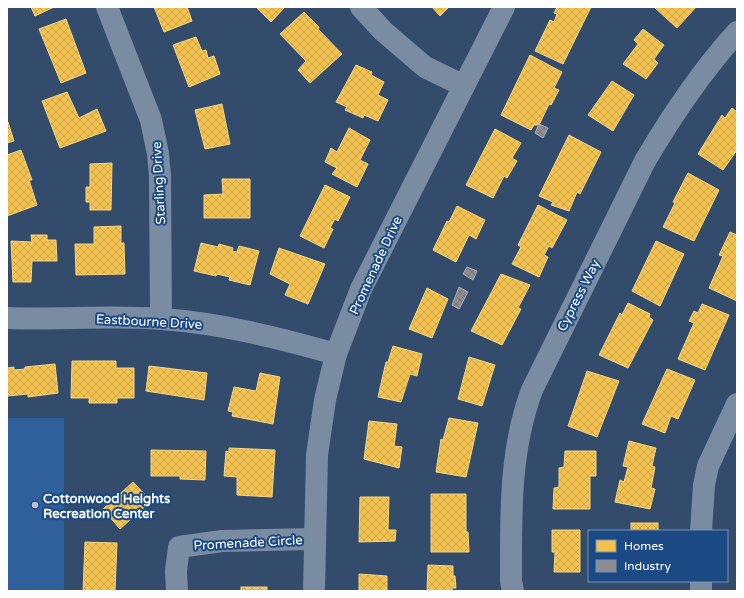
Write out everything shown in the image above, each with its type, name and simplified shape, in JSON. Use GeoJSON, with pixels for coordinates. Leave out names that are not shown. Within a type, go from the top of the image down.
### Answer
{"type":"FeatureCollection","features":[{"type":"Feature","properties":{"kind":"street","name":"Starling Drive"},"geometry":{"type":"LineString","coordinates":[[107,7],[151,120],[158,154],[160,176],[161,319]]}},
{"type":"Feature","properties":{"kind":"street"},"geometry":{"type":"LineString","coordinates":[[361,7],[383,30],[425,67],[464,86]]}},
{"type":"Feature","properties":{"kind":"street","name":"Promenade Drive"},"geometry":{"type":"LineString","coordinates":[[314,591],[317,455],[325,400],[336,354],[361,289],[504,7]]}},
{"type":"Feature","properties":{"kind":"street","name":"Cypress Way"},"geometry":{"type":"LineString","coordinates":[[513,591],[511,581],[511,519],[514,468],[521,425],[532,390],[645,161],[664,127],[698,79],[737,32]]}},
{"type":"Feature","properties":{"kind":"street","name":"Eastbourne Drive"},"geometry":{"type":"LineString","coordinates":[[7,318],[161,319],[229,327],[336,354]]}},
{"type":"Feature","properties":{"kind":"street"},"geometry":{"type":"LineString","coordinates":[[701,530],[704,485],[708,466],[737,404]]}},
{"type":"Feature","properties":{"kind":"street","name":"Promenade Circle"},"geometry":{"type":"LineString","coordinates":[[177,591],[176,572],[179,547],[222,541],[314,539]]}},
{"type":"Feature","properties":{"kind":"shaded area","name":"Cottonwood Heights Recreation Center"},"geometry":{"type":"Polygon","coordinates":[[[7,418],[64,418],[64,591],[7,591],[7,418]]]}},
{"type":"Feature","properties":{"kind":"building: Homes"},"geometry":{"type":"Polygon","coordinates":[[[31,7],[54,7],[35,16],[31,7]]]}},
{"type":"Feature","properties":{"kind":"building: Homes"},"geometry":{"type":"Polygon","coordinates":[[[154,7],[187,7],[192,21],[164,32],[154,7]]]}},
{"type":"Feature","properties":{"kind":"building: Homes"},"geometry":{"type":"Polygon","coordinates":[[[256,7],[285,7],[271,22],[256,7]]]}},
{"type":"Feature","properties":{"kind":"building: Homes"},"geometry":{"type":"Polygon","coordinates":[[[432,7],[449,7],[440,16],[432,7]]]}},
{"type":"Feature","properties":{"kind":"building: Homes"},"geometry":{"type":"Polygon","coordinates":[[[557,7],[591,7],[563,64],[535,51],[550,20],[554,22],[557,14],[554,13],[557,7]]]}},
{"type":"Feature","properties":{"kind":"building: Homes"},"geometry":{"type":"Polygon","coordinates":[[[654,7],[696,7],[677,28],[654,7]]]}},
{"type":"Feature","properties":{"kind":"building: Homes"},"geometry":{"type":"Polygon","coordinates":[[[304,12],[342,54],[310,83],[298,70],[306,61],[280,34],[304,12]]]}},
{"type":"Feature","properties":{"kind":"building: Homes"},"geometry":{"type":"Polygon","coordinates":[[[66,19],[86,73],[61,83],[39,29],[66,19]]]}},
{"type":"Feature","properties":{"kind":"building: Homes"},"geometry":{"type":"Polygon","coordinates":[[[643,29],[664,45],[654,59],[658,63],[646,79],[623,64],[638,44],[634,40],[643,29]]]}},
{"type":"Feature","properties":{"kind":"building: Homes"},"geometry":{"type":"Polygon","coordinates":[[[196,37],[202,51],[206,50],[208,58],[214,56],[220,74],[189,87],[173,45],[196,37]]]}},
{"type":"Feature","properties":{"kind":"building: Homes"},"geometry":{"type":"Polygon","coordinates":[[[530,55],[562,72],[554,88],[559,90],[551,105],[549,104],[539,125],[534,125],[531,130],[501,115],[530,55]]]}},
{"type":"Feature","properties":{"kind":"building: Homes"},"geometry":{"type":"Polygon","coordinates":[[[356,65],[372,72],[371,74],[373,76],[384,82],[378,95],[388,100],[378,121],[364,115],[363,118],[345,110],[347,107],[336,102],[356,65]]]}},
{"type":"Feature","properties":{"kind":"building: Homes"},"geometry":{"type":"Polygon","coordinates":[[[612,81],[634,95],[613,131],[588,115],[612,81]]]}},
{"type":"Feature","properties":{"kind":"building: Homes"},"geometry":{"type":"Polygon","coordinates":[[[67,92],[79,118],[97,109],[106,131],[60,148],[42,101],[67,92]]]}},
{"type":"Feature","properties":{"kind":"building: Homes"},"geometry":{"type":"Polygon","coordinates":[[[222,104],[230,144],[205,149],[195,110],[222,104]]]}},
{"type":"Feature","properties":{"kind":"building: Homes"},"geometry":{"type":"Polygon","coordinates":[[[732,108],[737,112],[737,150],[723,170],[698,154],[722,115],[725,118],[732,108]]]}},
{"type":"Feature","properties":{"kind":"building: Homes"},"geometry":{"type":"Polygon","coordinates":[[[8,122],[14,141],[7,143],[7,123],[8,122]]]}},
{"type":"Feature","properties":{"kind":"building: Homes"},"geometry":{"type":"Polygon","coordinates":[[[349,128],[370,140],[360,160],[368,164],[357,187],[332,174],[337,168],[325,162],[331,148],[337,152],[349,128]]]}},
{"type":"Feature","properties":{"kind":"building: Homes"},"geometry":{"type":"Polygon","coordinates":[[[495,129],[521,143],[512,158],[517,161],[507,178],[504,176],[493,198],[466,185],[495,129]]]}},
{"type":"Feature","properties":{"kind":"building: Homes"},"geometry":{"type":"Polygon","coordinates":[[[569,135],[601,152],[580,194],[577,192],[569,211],[551,205],[553,202],[539,196],[569,135]]]}},
{"type":"Feature","properties":{"kind":"building: Homes"},"geometry":{"type":"Polygon","coordinates":[[[21,150],[32,180],[29,180],[37,205],[7,216],[7,155],[21,150]]]}},
{"type":"Feature","properties":{"kind":"building: Homes"},"geometry":{"type":"Polygon","coordinates":[[[112,163],[111,210],[90,210],[90,202],[86,202],[86,187],[90,187],[90,164],[112,163]]]}},
{"type":"Feature","properties":{"kind":"building: Homes"},"geometry":{"type":"Polygon","coordinates":[[[688,173],[719,190],[694,241],[663,227],[675,203],[673,202],[688,173]]]}},
{"type":"Feature","properties":{"kind":"building: Homes"},"geometry":{"type":"Polygon","coordinates":[[[222,179],[250,179],[250,218],[204,218],[204,195],[223,194],[222,179]]]}},
{"type":"Feature","properties":{"kind":"building: Homes"},"geometry":{"type":"Polygon","coordinates":[[[325,185],[350,197],[338,221],[335,219],[330,228],[333,229],[324,248],[300,236],[325,185]]]}},
{"type":"Feature","properties":{"kind":"building: Homes"},"geometry":{"type":"Polygon","coordinates":[[[538,205],[567,220],[552,248],[549,246],[544,255],[548,257],[539,277],[512,264],[521,247],[518,245],[538,205]]]}},
{"type":"Feature","properties":{"kind":"building: Homes"},"geometry":{"type":"Polygon","coordinates":[[[457,206],[485,220],[476,239],[469,235],[456,262],[433,250],[447,221],[449,222],[457,206]]]}},
{"type":"Feature","properties":{"kind":"building: Homes"},"geometry":{"type":"Polygon","coordinates":[[[121,226],[121,243],[124,243],[125,274],[76,275],[75,244],[94,244],[94,227],[121,226]]]}},
{"type":"Feature","properties":{"kind":"building: Homes"},"geometry":{"type":"Polygon","coordinates":[[[730,232],[737,235],[737,301],[709,288],[723,256],[719,255],[730,232]]]}},
{"type":"Feature","properties":{"kind":"building: Homes"},"geometry":{"type":"Polygon","coordinates":[[[31,235],[47,235],[47,240],[56,240],[57,261],[32,261],[31,282],[13,282],[11,241],[32,242],[31,235]]]}},
{"type":"Feature","properties":{"kind":"building: Homes"},"geometry":{"type":"Polygon","coordinates":[[[656,241],[684,254],[660,306],[632,291],[656,241]]]}},
{"type":"Feature","properties":{"kind":"building: Homes"},"geometry":{"type":"Polygon","coordinates":[[[201,243],[218,247],[219,244],[233,248],[232,251],[237,252],[239,246],[259,251],[250,285],[229,280],[230,277],[217,274],[216,276],[194,271],[201,243]]]}},
{"type":"Feature","properties":{"kind":"building: Homes"},"geometry":{"type":"Polygon","coordinates":[[[279,248],[325,264],[308,304],[285,295],[290,284],[270,274],[279,248]]]}},
{"type":"Feature","properties":{"kind":"building: Homes"},"geometry":{"type":"Polygon","coordinates":[[[501,274],[530,285],[518,308],[521,309],[502,345],[471,331],[501,274]]]}},
{"type":"Feature","properties":{"kind":"building: Homes"},"geometry":{"type":"Polygon","coordinates":[[[427,288],[448,299],[432,338],[409,329],[427,288]]]}},
{"type":"Feature","properties":{"kind":"building: Homes"},"geometry":{"type":"Polygon","coordinates":[[[628,303],[650,314],[649,317],[653,320],[628,368],[599,355],[620,313],[622,315],[628,303]]]}},
{"type":"Feature","properties":{"kind":"building: Homes"},"geometry":{"type":"Polygon","coordinates":[[[702,304],[729,315],[705,370],[678,359],[694,323],[689,321],[694,311],[698,313],[702,304]]]}},
{"type":"Feature","properties":{"kind":"building: Homes"},"geometry":{"type":"Polygon","coordinates":[[[393,346],[422,354],[417,376],[410,374],[401,402],[378,397],[386,362],[388,362],[393,346]]]}},
{"type":"Feature","properties":{"kind":"building: Homes"},"geometry":{"type":"Polygon","coordinates":[[[469,357],[495,365],[482,406],[458,399],[469,357]]]}},
{"type":"Feature","properties":{"kind":"building: Homes"},"geometry":{"type":"Polygon","coordinates":[[[72,361],[116,361],[116,368],[134,368],[134,398],[117,398],[117,403],[89,403],[89,398],[71,398],[72,361]]]}},
{"type":"Feature","properties":{"kind":"building: Homes"},"geometry":{"type":"Polygon","coordinates":[[[55,364],[58,393],[28,397],[28,394],[7,396],[7,368],[14,367],[14,370],[25,369],[25,367],[55,364]]]}},
{"type":"Feature","properties":{"kind":"building: Homes"},"geometry":{"type":"Polygon","coordinates":[[[149,366],[207,373],[204,400],[146,391],[149,366]]]}},
{"type":"Feature","properties":{"kind":"building: Homes"},"geometry":{"type":"Polygon","coordinates":[[[667,369],[695,380],[678,419],[671,416],[665,433],[642,424],[667,369]]]}},
{"type":"Feature","properties":{"kind":"building: Homes"},"geometry":{"type":"Polygon","coordinates":[[[587,371],[619,381],[597,437],[568,426],[587,371]]]}},
{"type":"Feature","properties":{"kind":"building: Homes"},"geometry":{"type":"Polygon","coordinates":[[[260,373],[280,377],[273,424],[232,416],[233,412],[228,411],[234,387],[256,391],[260,373]]]}},
{"type":"Feature","properties":{"kind":"building: Homes"},"geometry":{"type":"Polygon","coordinates":[[[449,418],[478,423],[466,477],[436,472],[441,439],[443,440],[449,418]]]}},
{"type":"Feature","properties":{"kind":"building: Homes"},"geometry":{"type":"Polygon","coordinates":[[[369,421],[397,424],[394,446],[402,447],[399,468],[364,459],[369,421]]]}},
{"type":"Feature","properties":{"kind":"building: Homes"},"geometry":{"type":"Polygon","coordinates":[[[629,441],[656,448],[652,466],[655,467],[651,488],[655,489],[650,509],[615,502],[620,480],[624,482],[628,467],[623,466],[629,441]]]}},
{"type":"Feature","properties":{"kind":"building: Homes"},"geometry":{"type":"Polygon","coordinates":[[[229,448],[275,450],[272,497],[237,495],[237,477],[224,476],[226,451],[229,452],[229,448]]]}},
{"type":"Feature","properties":{"kind":"building: Homes"},"geometry":{"type":"Polygon","coordinates":[[[151,450],[206,451],[205,480],[180,479],[180,476],[151,476],[151,450]]]}},
{"type":"Feature","properties":{"kind":"building: Homes"},"geometry":{"type":"Polygon","coordinates":[[[565,451],[596,451],[596,476],[590,476],[590,509],[553,509],[554,488],[559,487],[559,468],[564,467],[565,451]]]}},
{"type":"Feature","properties":{"kind":"building: Homes"},"geometry":{"type":"Polygon","coordinates":[[[133,482],[151,501],[120,529],[103,509],[133,482]]]}},
{"type":"Feature","properties":{"kind":"building: Homes"},"geometry":{"type":"Polygon","coordinates":[[[431,494],[466,494],[466,532],[468,532],[469,552],[431,552],[431,494]]]}},
{"type":"Feature","properties":{"kind":"building: Homes"},"geometry":{"type":"Polygon","coordinates":[[[360,497],[389,497],[388,530],[396,530],[395,541],[359,542],[360,497]]]}},
{"type":"Feature","properties":{"kind":"building: Homes"},"geometry":{"type":"Polygon","coordinates":[[[631,523],[658,523],[658,530],[631,530],[631,523]]]}},
{"type":"Feature","properties":{"kind":"building: Homes"},"geometry":{"type":"Polygon","coordinates":[[[552,530],[580,530],[580,572],[554,572],[555,552],[552,552],[552,530]]]}},
{"type":"Feature","properties":{"kind":"building: Homes"},"geometry":{"type":"Polygon","coordinates":[[[85,542],[117,543],[115,591],[83,591],[85,542]]]}},
{"type":"Feature","properties":{"kind":"building: Homes"},"geometry":{"type":"Polygon","coordinates":[[[428,565],[453,566],[453,576],[455,576],[456,588],[452,588],[452,591],[427,591],[428,565]]]}},
{"type":"Feature","properties":{"kind":"building: Homes"},"geometry":{"type":"Polygon","coordinates":[[[359,574],[387,576],[387,591],[359,591],[359,574]]]}},
{"type":"Feature","properties":{"kind":"building: Homes"},"geometry":{"type":"Polygon","coordinates":[[[241,587],[267,587],[267,591],[241,591],[241,587]]]}},
{"type":"Feature","properties":{"kind":"building: Industry"},"geometry":{"type":"Polygon","coordinates":[[[539,124],[548,128],[543,138],[535,133],[539,124]]]}},
{"type":"Feature","properties":{"kind":"building: Industry"},"geometry":{"type":"Polygon","coordinates":[[[467,267],[477,271],[473,280],[463,274],[467,267]]]}},
{"type":"Feature","properties":{"kind":"building: Industry"},"geometry":{"type":"Polygon","coordinates":[[[459,287],[468,292],[459,309],[452,305],[459,287]]]}},
{"type":"Feature","properties":{"kind":"place","name":"Cottonwood Heights Recreation Center"},"geometry":{"type":"Point","coordinates":[35,505]}}]}
